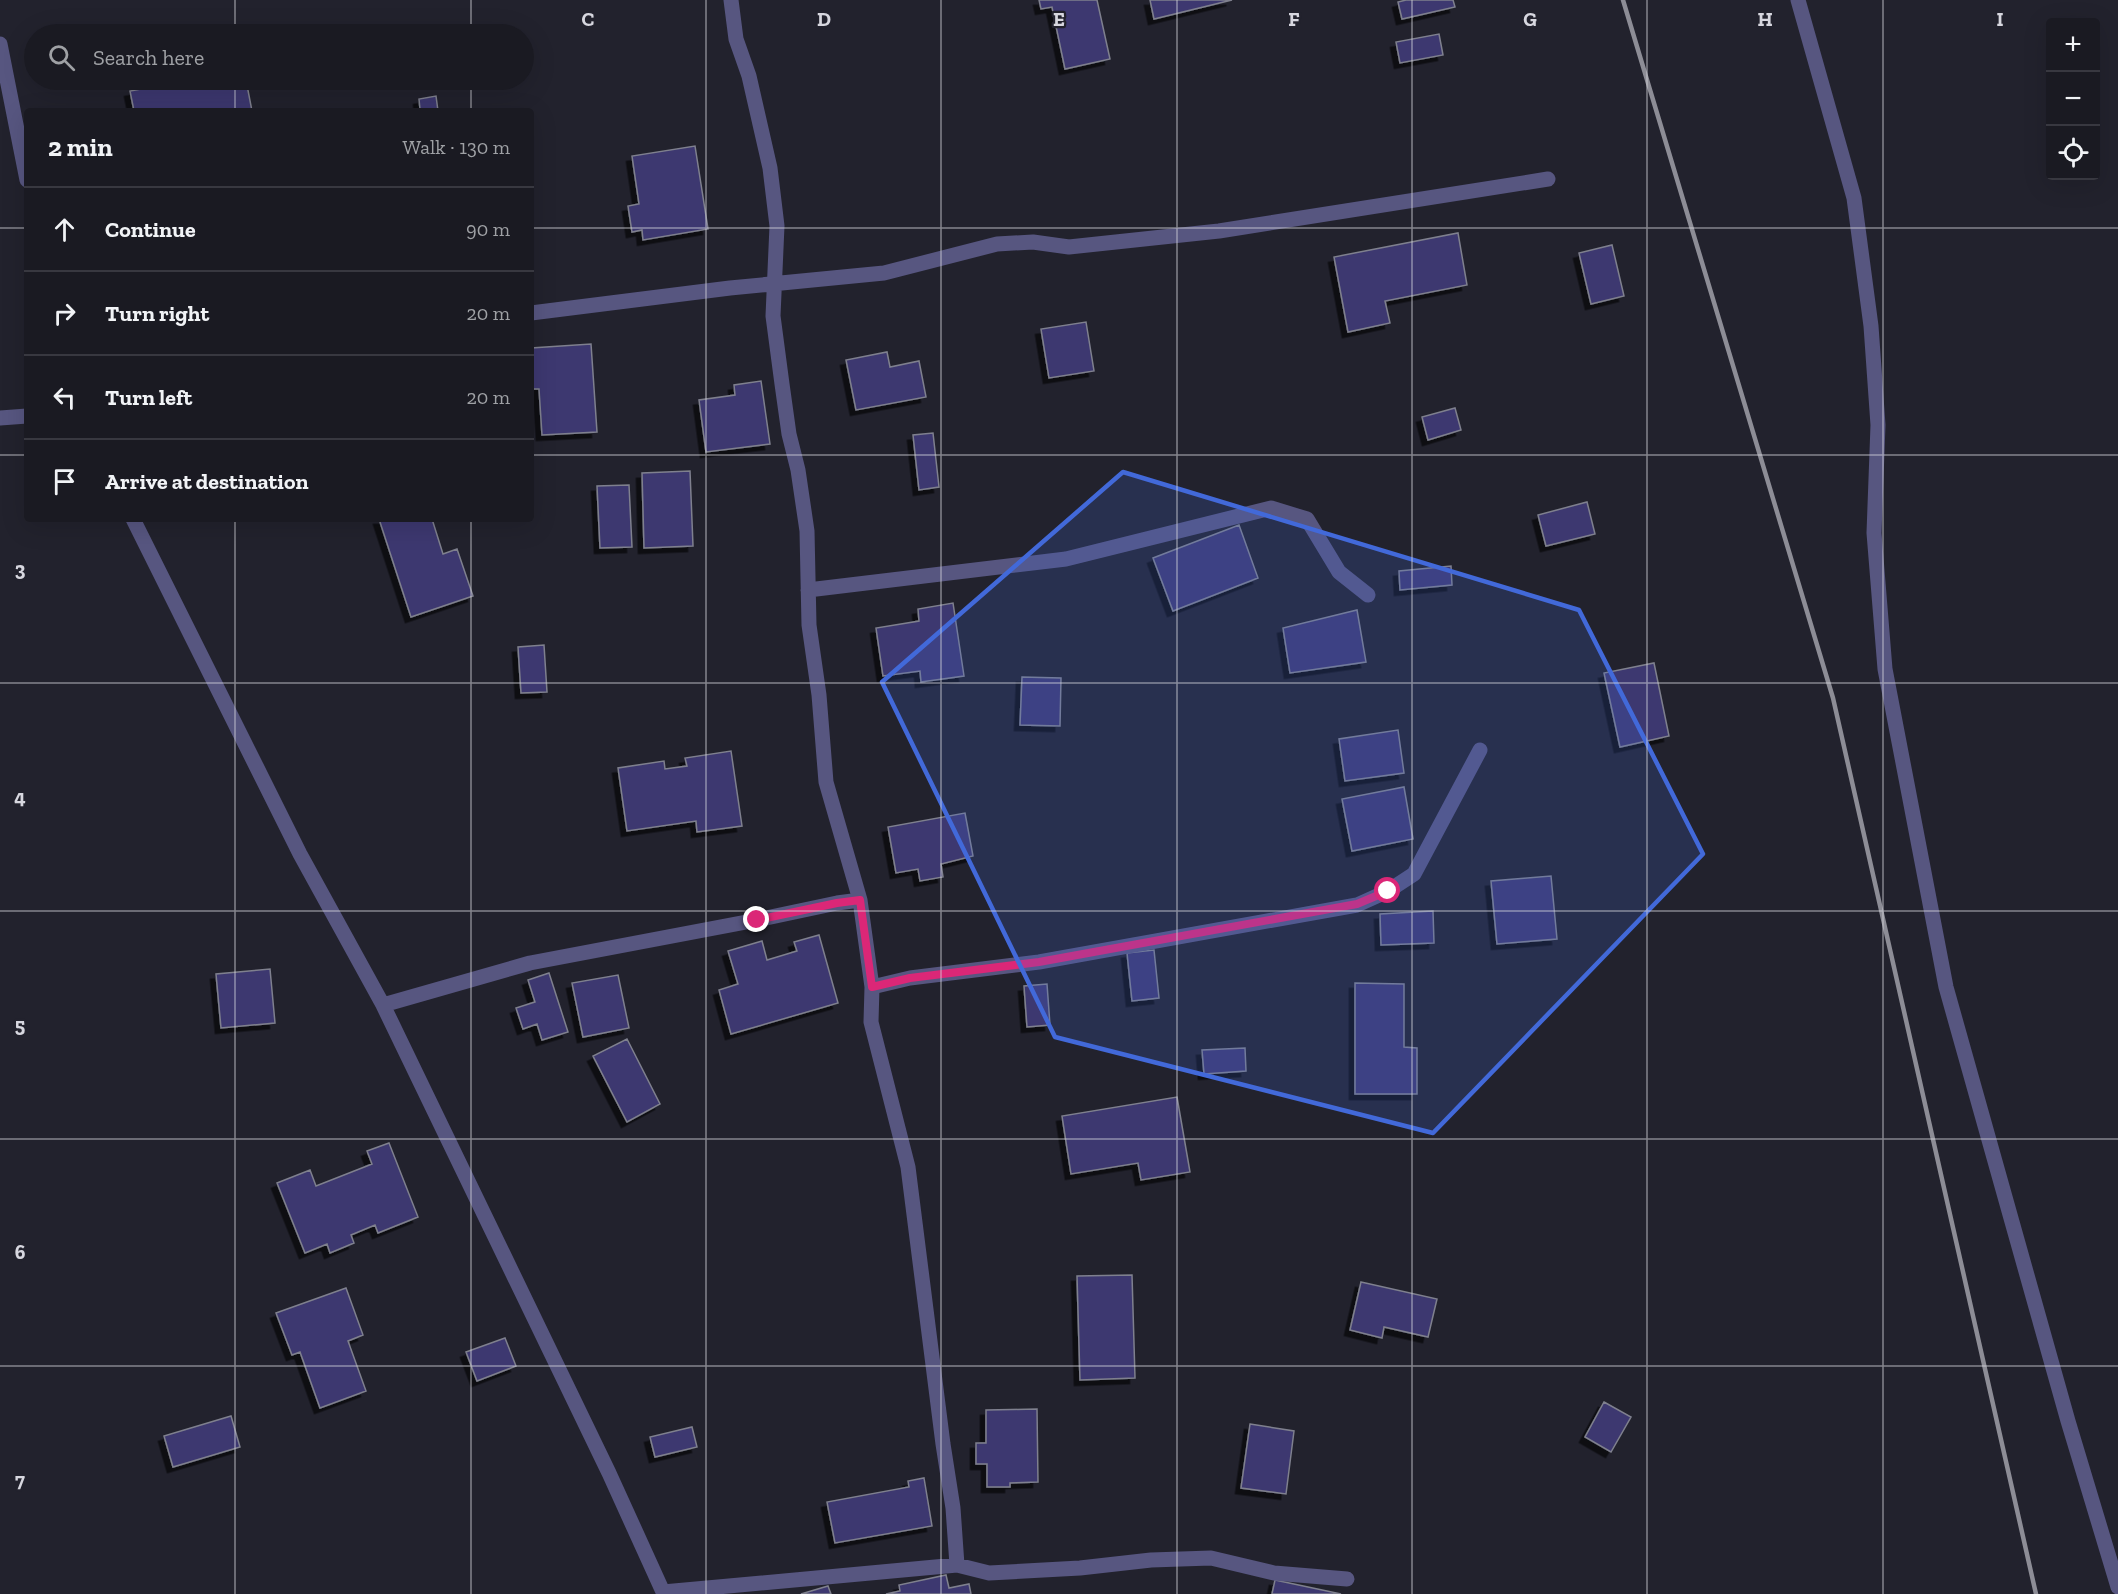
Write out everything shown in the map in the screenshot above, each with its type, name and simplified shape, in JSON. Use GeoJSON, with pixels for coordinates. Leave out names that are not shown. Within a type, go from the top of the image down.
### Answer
{"type":"FeatureCollection","features":[{"type":"Feature","properties":{"kind":"street"},"geometry":{"type":"LineString","coordinates":[[731,0],[736,39],[749,76],[770,168],[777,226],[773,316],[789,434],[798,470],[807,531],[809,625],[819,695],[826,782],[860,900],[872,987],[871,1022],[908,1167],[953,1508],[957,1564]]}},
{"type":"Feature","properties":{"kind":"street"},"geometry":{"type":"LineString","coordinates":[[1798,0],[1854,198],[1870,326],[1878,425],[1874,532],[1885,669],[1946,987],[2068,1421],[2118,1587]]}},
{"type":"Feature","properties":{"kind":"street"},"geometry":{"type":"LineString","coordinates":[[0,44],[24,165]]}},
{"type":"Feature","properties":{"kind":"street"},"geometry":{"type":"LineString","coordinates":[[534,313],[775,283],[884,273],[997,244],[1033,242],[1069,247],[1219,231],[1548,179]]}},
{"type":"Feature","properties":{"kind":"street"},"geometry":{"type":"LineString","coordinates":[[0,418],[24,416]]}},
{"type":"Feature","properties":{"kind":"street"},"geometry":{"type":"LineString","coordinates":[[808,590],[1066,559],[1271,508],[1307,519],[1339,572],[1368,595]]}},
{"type":"Feature","properties":{"kind":"street"},"geometry":{"type":"LineString","coordinates":[[134,522],[300,854],[383,1005],[609,1473],[663,1593],[957,1564],[989,1573],[1080,1568],[1151,1560],[1211,1558],[1274,1573],[1347,1579]]}},
{"type":"Feature","properties":{"kind":"street"},"geometry":{"type":"LineString","coordinates":[[872,987],[910,978],[1039,962],[1357,904],[1388,891],[1414,874],[1480,750]]}},
{"type":"Feature","properties":{"kind":"street"},"geometry":{"type":"LineString","coordinates":[[383,1005],[530,963],[860,900]]}},
{"type":"Feature","properties":{"kind":"highlighted area"},"geometry":{"type":"Polygon","coordinates":[[[1123,472],[1579,610],[1703,854],[1433,1133],[1055,1037],[882,682],[1123,472]]]}},
{"type":"Feature","properties":{"kind":"building"},"geometry":{"type":"Polygon","coordinates":[[[1039,0],[1097,0],[1110,59],[1065,69],[1052,7],[1041,9],[1039,0]]]}},
{"type":"Feature","properties":{"kind":"building"},"geometry":{"type":"Polygon","coordinates":[[[1150,0],[1232,0],[1154,19],[1150,0]]]}},
{"type":"Feature","properties":{"kind":"building"},"geometry":{"type":"Polygon","coordinates":[[[1453,0],[1455,7],[1402,19],[1398,2],[1453,0]]]}},
{"type":"Feature","properties":{"kind":"building"},"geometry":{"type":"Polygon","coordinates":[[[1439,34],[1443,55],[1400,63],[1396,42],[1439,34]]]}},
{"type":"Feature","properties":{"kind":"building"},"geometry":{"type":"Polygon","coordinates":[[[248,90],[251,108],[133,108],[130,91],[248,90]]]}},
{"type":"Feature","properties":{"kind":"building"},"geometry":{"type":"Polygon","coordinates":[[[436,96],[438,108],[420,108],[419,99],[436,96]]]}},
{"type":"Feature","properties":{"kind":"building"},"geometry":{"type":"Polygon","coordinates":[[[695,146],[708,229],[643,240],[642,230],[632,232],[628,206],[639,204],[632,156],[695,146]]]}},
{"type":"Feature","properties":{"kind":"building"},"geometry":{"type":"Polygon","coordinates":[[[1458,233],[1467,285],[1385,301],[1390,323],[1348,332],[1334,257],[1458,233]]]}},
{"type":"Feature","properties":{"kind":"building"},"geometry":{"type":"Polygon","coordinates":[[[1612,245],[1624,296],[1591,304],[1579,253],[1612,245]]]}},
{"type":"Feature","properties":{"kind":"building"},"geometry":{"type":"Polygon","coordinates":[[[1086,322],[1094,371],[1049,378],[1041,329],[1086,322]]]}},
{"type":"Feature","properties":{"kind":"building"},"geometry":{"type":"Polygon","coordinates":[[[591,344],[597,432],[542,435],[539,389],[534,389],[534,348],[591,344]]]}},
{"type":"Feature","properties":{"kind":"building"},"geometry":{"type":"Polygon","coordinates":[[[887,352],[890,367],[919,361],[926,397],[856,410],[846,360],[887,352]]]}},
{"type":"Feature","properties":{"kind":"building"},"geometry":{"type":"Polygon","coordinates":[[[761,381],[770,444],[706,452],[699,400],[735,395],[734,385],[761,381]]]}},
{"type":"Feature","properties":{"kind":"building"},"geometry":{"type":"Polygon","coordinates":[[[1455,408],[1461,430],[1428,440],[1422,417],[1455,408]]]}},
{"type":"Feature","properties":{"kind":"building"},"geometry":{"type":"Polygon","coordinates":[[[933,433],[939,487],[919,490],[913,435],[933,433]]]}},
{"type":"Feature","properties":{"kind":"building"},"geometry":{"type":"Polygon","coordinates":[[[690,471],[693,546],[644,548],[642,473],[690,471]]]}},
{"type":"Feature","properties":{"kind":"building"},"geometry":{"type":"Polygon","coordinates":[[[629,485],[632,547],[600,548],[597,486],[629,485]]]}},
{"type":"Feature","properties":{"kind":"building"},"geometry":{"type":"Polygon","coordinates":[[[1587,502],[1595,534],[1546,546],[1538,515],[1587,502]]]}},
{"type":"Feature","properties":{"kind":"building"},"geometry":{"type":"Polygon","coordinates":[[[380,522],[433,522],[443,554],[457,549],[473,596],[411,617],[380,522]]]}},
{"type":"Feature","properties":{"kind":"building"},"geometry":{"type":"Polygon","coordinates":[[[1239,525],[1258,578],[1173,611],[1153,558],[1239,525]]]}},
{"type":"Feature","properties":{"kind":"building"},"geometry":{"type":"Polygon","coordinates":[[[1451,566],[1452,585],[1400,590],[1399,571],[1451,566]]]}},
{"type":"Feature","properties":{"kind":"building"},"geometry":{"type":"Polygon","coordinates":[[[953,603],[964,676],[921,682],[920,671],[883,676],[876,628],[919,621],[918,609],[953,603]]]}},
{"type":"Feature","properties":{"kind":"building"},"geometry":{"type":"Polygon","coordinates":[[[1357,610],[1366,662],[1290,673],[1283,628],[1357,610]]]}},
{"type":"Feature","properties":{"kind":"building"},"geometry":{"type":"Polygon","coordinates":[[[544,645],[547,692],[521,693],[518,647],[544,645]]]}},
{"type":"Feature","properties":{"kind":"building"},"geometry":{"type":"Polygon","coordinates":[[[1654,663],[1669,736],[1620,747],[1604,673],[1654,663]]]}},
{"type":"Feature","properties":{"kind":"building"},"geometry":{"type":"Polygon","coordinates":[[[1022,677],[1061,678],[1060,726],[1020,725],[1022,677]]]}},
{"type":"Feature","properties":{"kind":"building"},"geometry":{"type":"Polygon","coordinates":[[[1398,730],[1404,773],[1345,781],[1339,739],[1398,730]]]}},
{"type":"Feature","properties":{"kind":"building"},"geometry":{"type":"Polygon","coordinates":[[[731,751],[742,826],[697,832],[696,821],[627,831],[618,768],[664,761],[665,769],[687,766],[685,758],[731,751]]]}},
{"type":"Feature","properties":{"kind":"building"},"geometry":{"type":"Polygon","coordinates":[[[1404,787],[1413,839],[1352,851],[1342,799],[1404,787]]]}},
{"type":"Feature","properties":{"kind":"building"},"geometry":{"type":"Polygon","coordinates":[[[965,813],[973,856],[941,864],[943,877],[920,881],[918,869],[896,873],[888,827],[965,813]]]}},
{"type":"Feature","properties":{"kind":"building"},"geometry":{"type":"Polygon","coordinates":[[[1551,876],[1557,939],[1497,944],[1491,881],[1551,876]]]}},
{"type":"Feature","properties":{"kind":"building"},"geometry":{"type":"Polygon","coordinates":[[[1433,911],[1434,943],[1381,945],[1380,914],[1433,911]]]}},
{"type":"Feature","properties":{"kind":"building"},"geometry":{"type":"Polygon","coordinates":[[[819,935],[838,1003],[731,1034],[719,990],[738,984],[728,951],[762,941],[767,960],[797,951],[794,942],[819,935]]]}},
{"type":"Feature","properties":{"kind":"building"},"geometry":{"type":"Polygon","coordinates":[[[1154,950],[1159,998],[1132,1001],[1127,953],[1154,950]]]}},
{"type":"Feature","properties":{"kind":"building"},"geometry":{"type":"Polygon","coordinates":[[[270,969],[275,1023],[221,1028],[216,974],[270,969]]]}},
{"type":"Feature","properties":{"kind":"building"},"geometry":{"type":"Polygon","coordinates":[[[549,973],[568,1032],[542,1040],[537,1024],[523,1029],[516,1008],[535,1002],[528,980],[549,973]]]}},
{"type":"Feature","properties":{"kind":"building"},"geometry":{"type":"Polygon","coordinates":[[[618,975],[629,1028],[583,1037],[572,983],[618,975]]]}},
{"type":"Feature","properties":{"kind":"building"},"geometry":{"type":"Polygon","coordinates":[[[1355,983],[1404,984],[1404,1047],[1417,1048],[1417,1094],[1355,1094],[1355,983]]]}},
{"type":"Feature","properties":{"kind":"building"},"geometry":{"type":"Polygon","coordinates":[[[1047,984],[1050,1025],[1027,1027],[1024,986],[1047,984]]]}},
{"type":"Feature","properties":{"kind":"building"},"geometry":{"type":"Polygon","coordinates":[[[627,1039],[660,1104],[627,1122],[593,1056],[627,1039]]]}},
{"type":"Feature","properties":{"kind":"building"},"geometry":{"type":"Polygon","coordinates":[[[1245,1048],[1246,1071],[1204,1074],[1202,1050],[1245,1048]]]}},
{"type":"Feature","properties":{"kind":"building"},"geometry":{"type":"Polygon","coordinates":[[[1177,1097],[1190,1172],[1141,1180],[1138,1163],[1071,1174],[1062,1116],[1177,1097]]]}},
{"type":"Feature","properties":{"kind":"building"},"geometry":{"type":"Polygon","coordinates":[[[389,1143],[418,1217],[378,1233],[375,1225],[351,1235],[354,1243],[330,1253],[327,1244],[305,1253],[277,1183],[310,1170],[316,1186],[372,1164],[367,1151],[389,1143]]]}},
{"type":"Feature","properties":{"kind":"building"},"geometry":{"type":"Polygon","coordinates":[[[1132,1275],[1135,1378],[1080,1380],[1077,1276],[1132,1275]]]}},
{"type":"Feature","properties":{"kind":"building"},"geometry":{"type":"Polygon","coordinates":[[[1361,1282],[1437,1299],[1428,1337],[1384,1327],[1382,1338],[1350,1330],[1361,1282]]]}},
{"type":"Feature","properties":{"kind":"building"},"geometry":{"type":"Polygon","coordinates":[[[346,1288],[363,1335],[348,1341],[366,1391],[320,1408],[300,1352],[292,1355],[276,1313],[346,1288]]]}},
{"type":"Feature","properties":{"kind":"building"},"geometry":{"type":"Polygon","coordinates":[[[505,1338],[516,1366],[477,1381],[466,1352],[505,1338]]]}},
{"type":"Feature","properties":{"kind":"building"},"geometry":{"type":"Polygon","coordinates":[[[1604,1402],[1631,1417],[1611,1452],[1585,1437],[1604,1402]]]}},
{"type":"Feature","properties":{"kind":"building"},"geometry":{"type":"Polygon","coordinates":[[[1037,1409],[1038,1482],[1010,1483],[1010,1487],[987,1487],[987,1464],[976,1464],[976,1443],[986,1443],[986,1410],[1037,1409]]]}},
{"type":"Feature","properties":{"kind":"building"},"geometry":{"type":"Polygon","coordinates":[[[231,1416],[240,1447],[173,1467],[164,1436],[231,1416]]]}},
{"type":"Feature","properties":{"kind":"building"},"geometry":{"type":"Polygon","coordinates":[[[1250,1424],[1294,1431],[1286,1494],[1241,1488],[1250,1424]]]}},
{"type":"Feature","properties":{"kind":"building"},"geometry":{"type":"Polygon","coordinates":[[[692,1427],[697,1447],[655,1457],[650,1437],[692,1427]]]}},
{"type":"Feature","properties":{"kind":"building"},"geometry":{"type":"Polygon","coordinates":[[[924,1478],[932,1526],[835,1543],[827,1502],[909,1487],[908,1481],[924,1478]]]}},
{"type":"Feature","properties":{"kind":"building"},"geometry":{"type":"Polygon","coordinates":[[[946,1575],[949,1588],[969,1584],[971,1594],[886,1594],[900,1591],[899,1585],[946,1575]]]}},
{"type":"Feature","properties":{"kind":"building"},"geometry":{"type":"Polygon","coordinates":[[[1275,1580],[1341,1594],[1272,1594],[1275,1580]]]}},
{"type":"Feature","properties":{"kind":"building"},"geometry":{"type":"Polygon","coordinates":[[[828,1586],[831,1594],[801,1594],[828,1586]]]}},
{"type":"Feature","properties":{"kind":"railway"},"geometry":{"type":"LineString","coordinates":[[1623,0],[1833,698],[2036,1594]]}},
{"type":"Feature","properties":{"kind":"route"},"geometry":{"type":"LineString","coordinates":[[757,920],[860,900],[872,987],[910,978],[1039,962],[1357,904],[1388,891]]}}]}
